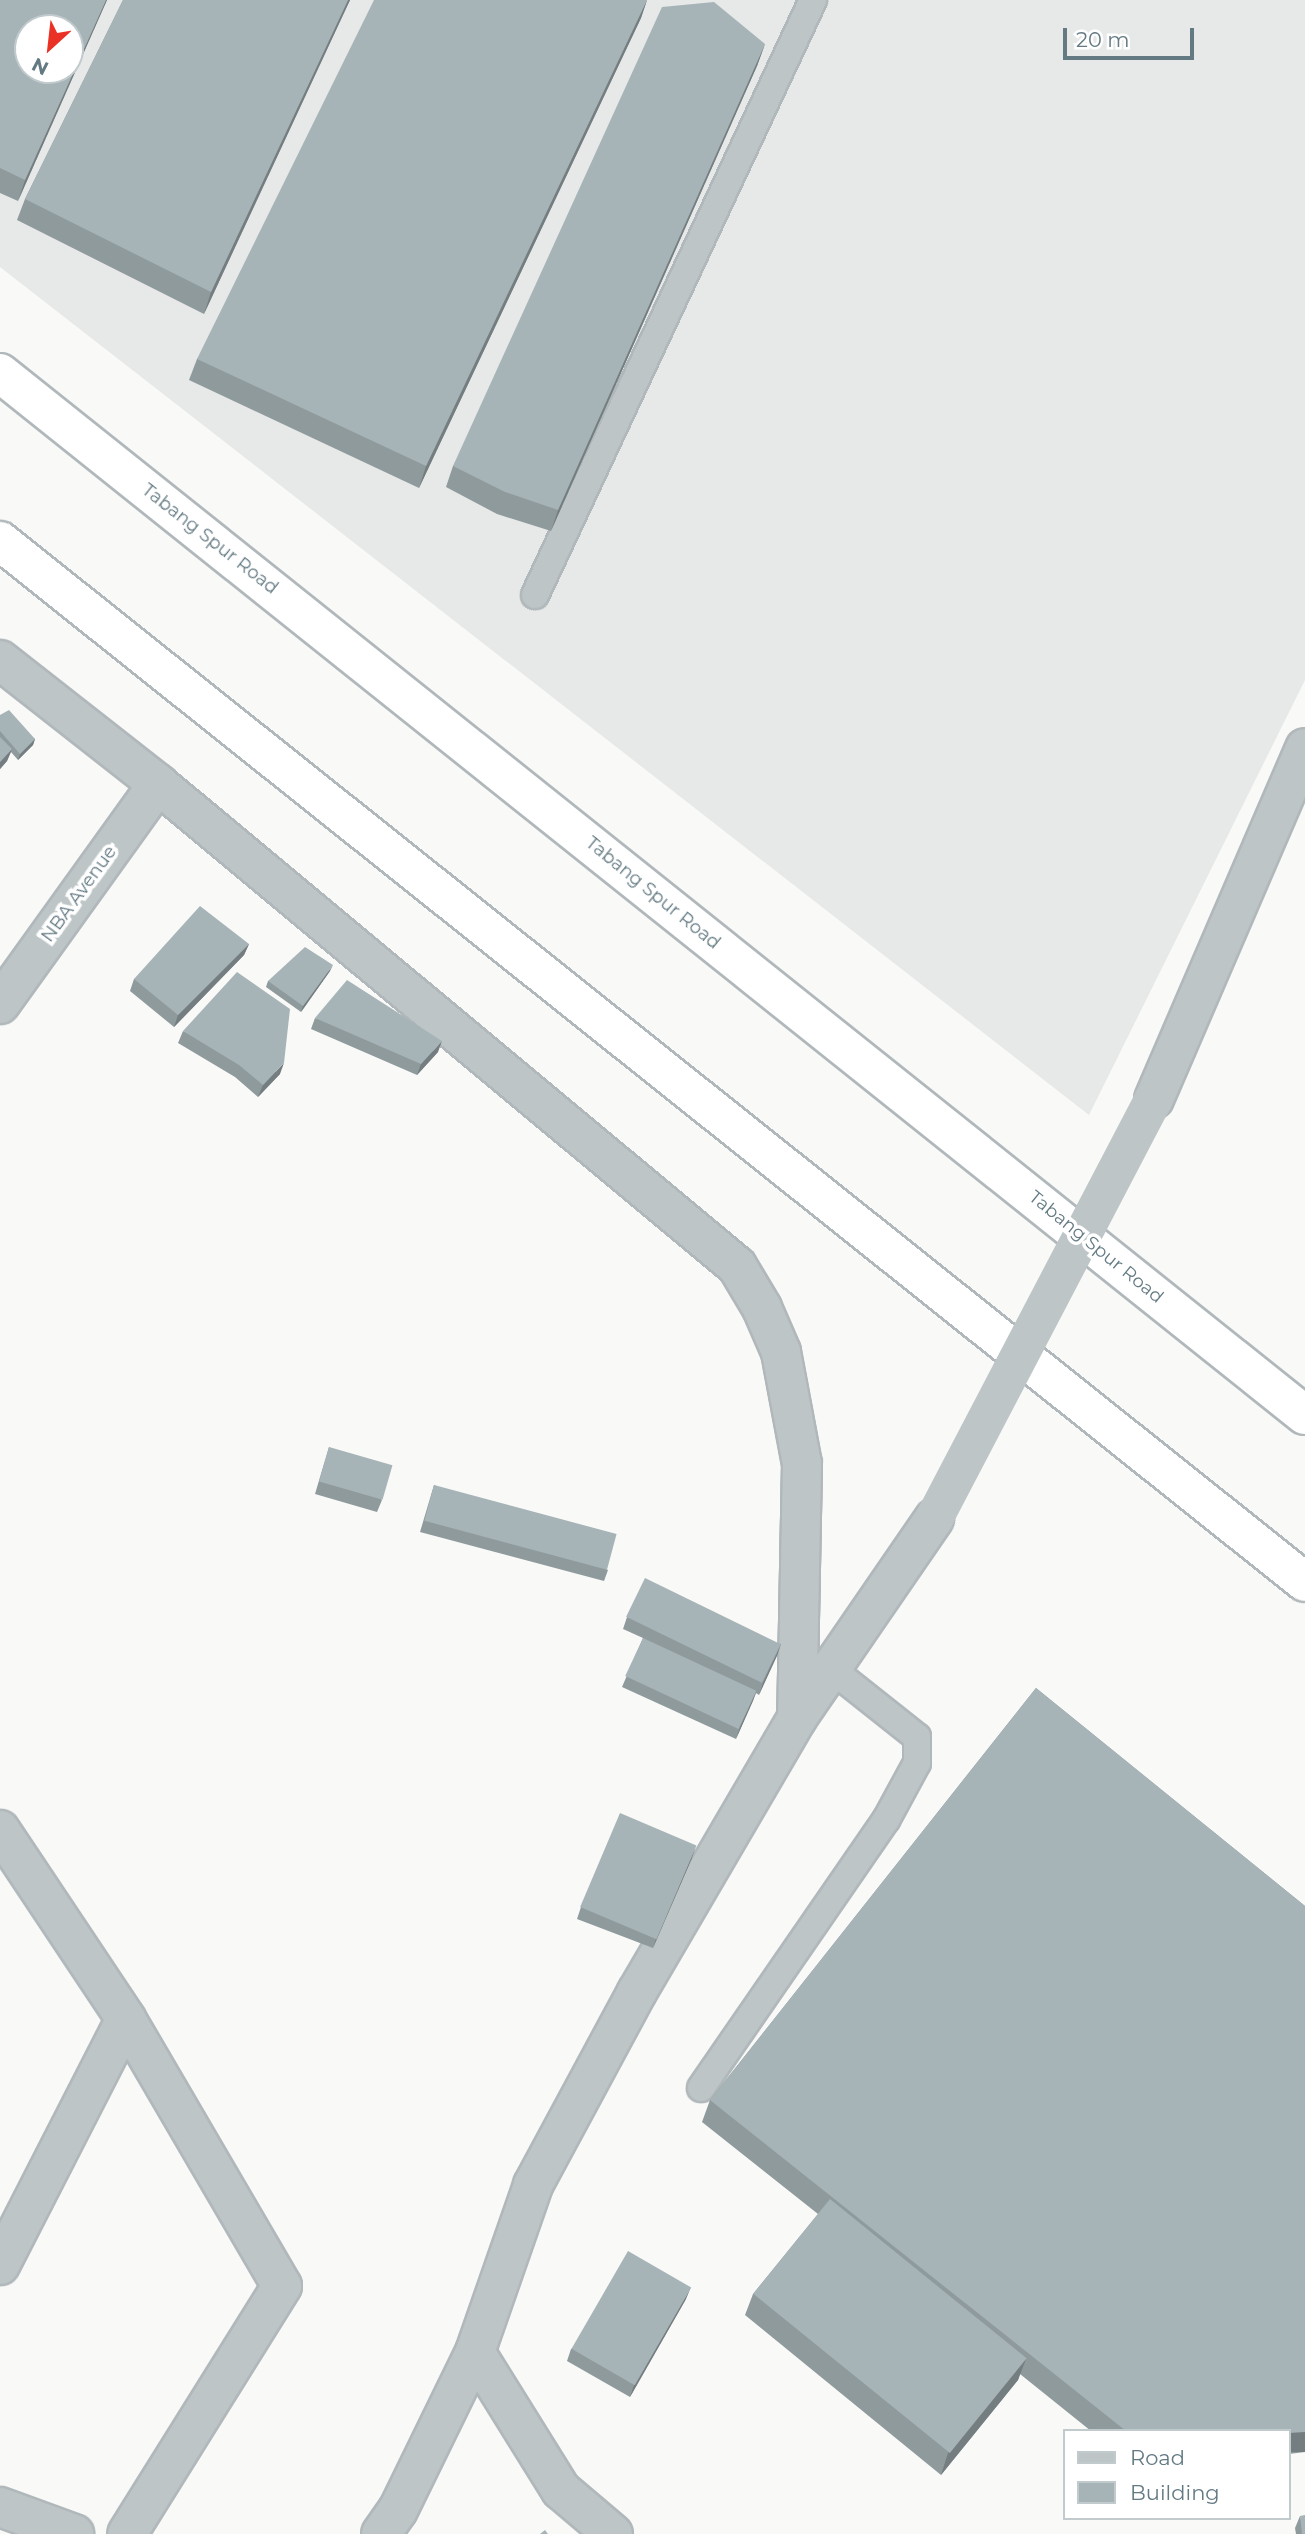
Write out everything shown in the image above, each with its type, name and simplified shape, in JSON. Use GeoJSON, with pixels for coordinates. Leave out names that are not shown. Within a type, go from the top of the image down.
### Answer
{"type":"FeatureCollection","features":[{"type":"Feature","properties":{"kind":"highway","name":"Tabang Spur Road"},"geometry":{"type":"LineString","coordinates":[[0,373],[1305,1415]]}},
{"type":"Feature","properties":{"kind":"highway"},"geometry":{"type":"LineString","coordinates":[[0,541],[1305,1582]]}},
{"type":"Feature","properties":{"kind":"street"},"geometry":{"type":"LineString","coordinates":[[0,660],[158,784],[737,1266],[762,1308],[781,1352],[802,1464],[797,1718]]}},
{"type":"Feature","properties":{"kind":"street"},"geometry":{"type":"LineString","coordinates":[[381,2534],[398,2511],[475,2352],[533,2185],[637,1992],[797,1718],[934,1519],[1154,1099],[1305,748]]}},
{"type":"Feature","properties":{"kind":"street","name":"NBA Avenue"},"geometry":{"type":"LineString","coordinates":[[0,1004],[158,784]]}},
{"type":"Feature","properties":{"kind":"street"},"geometry":{"type":"LineString","coordinates":[[0,1830],[126,2019],[282,2286],[127,2534]]}},
{"type":"Feature","properties":{"kind":"street"},"geometry":{"type":"LineString","coordinates":[[0,2265],[126,2019]]}},
{"type":"Feature","properties":{"kind":"street"},"geometry":{"type":"LineString","coordinates":[[475,2352],[561,2490],[613,2534]]}},
{"type":"Feature","properties":{"kind":"street"},"geometry":{"type":"LineString","coordinates":[[0,2507],[75,2534]]}},
{"type":"Feature","properties":{"kind":"lane"},"geometry":{"type":"LineString","coordinates":[[536,595],[814,0]]}},
{"type":"Feature","properties":{"kind":"lane"},"geometry":{"type":"LineString","coordinates":[[701,2088],[886,1820],[917,1763],[916,1737],[830,1668]]}},
{"type":"Feature","properties":{"kind":"shaded area"},"geometry":{"type":"Polygon","coordinates":[[[0,0],[1305,0],[1305,680],[1089,1115],[0,267],[0,0]]]}},
{"type":"Feature","properties":{"kind":"building"},"geometry":{"type":"Polygon","coordinates":[[[0,0],[106,0],[84,49],[84,14],[14,14],[14,84],[68,84],[25,180],[0,168],[0,0]]]}},
{"type":"Feature","properties":{"kind":"building"},"geometry":{"type":"Polygon","coordinates":[[[123,0],[348,0],[211,292],[25,199],[82,84],[84,84],[123,0]]]}},
{"type":"Feature","properties":{"kind":"building"},"geometry":{"type":"Polygon","coordinates":[[[374,0],[647,0],[426,466],[197,359],[374,0]]]}},
{"type":"Feature","properties":{"kind":"building"},"geometry":{"type":"Polygon","coordinates":[[[714,2],[765,44],[558,510],[505,492],[453,466],[662,7],[714,2]]]}},
{"type":"Feature","properties":{"kind":"building"},"geometry":{"type":"Polygon","coordinates":[[[9,710],[35,739],[20,754],[0,731],[0,715],[9,710]]]}},
{"type":"Feature","properties":{"kind":"building"},"geometry":{"type":"Polygon","coordinates":[[[0,737],[12,749],[0,762],[0,737]]]}},
{"type":"Feature","properties":{"kind":"building"},"geometry":{"type":"Polygon","coordinates":[[[200,906],[249,944],[178,1015],[134,979],[200,906]]]}},
{"type":"Feature","properties":{"kind":"building"},"geometry":{"type":"Polygon","coordinates":[[[305,947],[333,965],[303,1006],[268,981],[305,947]]]}},
{"type":"Feature","properties":{"kind":"building"},"geometry":{"type":"Polygon","coordinates":[[[237,972],[290,1009],[284,1063],[263,1085],[239,1065],[183,1031],[237,972]]]}},
{"type":"Feature","properties":{"kind":"building"},"geometry":{"type":"Polygon","coordinates":[[[347,980],[442,1041],[421,1064],[315,1018],[347,980]]]}},
{"type":"Feature","properties":{"kind":"building"},"geometry":{"type":"Polygon","coordinates":[[[329,1447],[392,1465],[383,1500],[319,1482],[329,1447]]]}},
{"type":"Feature","properties":{"kind":"building"},"geometry":{"type":"Polygon","coordinates":[[[434,1485],[617,1534],[607,1570],[424,1521],[434,1485]]]}},
{"type":"Feature","properties":{"kind":"building"},"geometry":{"type":"Polygon","coordinates":[[[645,1578],[781,1644],[762,1683],[626,1617],[645,1578]]]}},
{"type":"Feature","properties":{"kind":"building"},"geometry":{"type":"Polygon","coordinates":[[[643,1638],[756,1691],[739,1729],[625,1676],[643,1638]]]}},
{"type":"Feature","properties":{"kind":"building"},"geometry":{"type":"Polygon","coordinates":[[[1036,1688],[1305,1906],[1305,2432],[1291,2433],[1291,2429],[1123,2429],[710,2100],[1036,1688]]]}},
{"type":"Feature","properties":{"kind":"building"},"geometry":{"type":"Polygon","coordinates":[[[620,1813],[696,1845],[657,1939],[580,1907],[620,1813]]]}},
{"type":"Feature","properties":{"kind":"building"},"geometry":{"type":"Polygon","coordinates":[[[830,2199],[1027,2358],[950,2453],[753,2294],[830,2199]]]}},
{"type":"Feature","properties":{"kind":"building"},"geometry":{"type":"Polygon","coordinates":[[[628,2251],[691,2288],[635,2385],[571,2349],[628,2251]]]}},
{"type":"Feature","properties":{"kind":"building"},"geometry":{"type":"Polygon","coordinates":[[[1305,2515],[1305,2534],[1302,2534],[1300,2516],[1305,2515]]]}}]}
